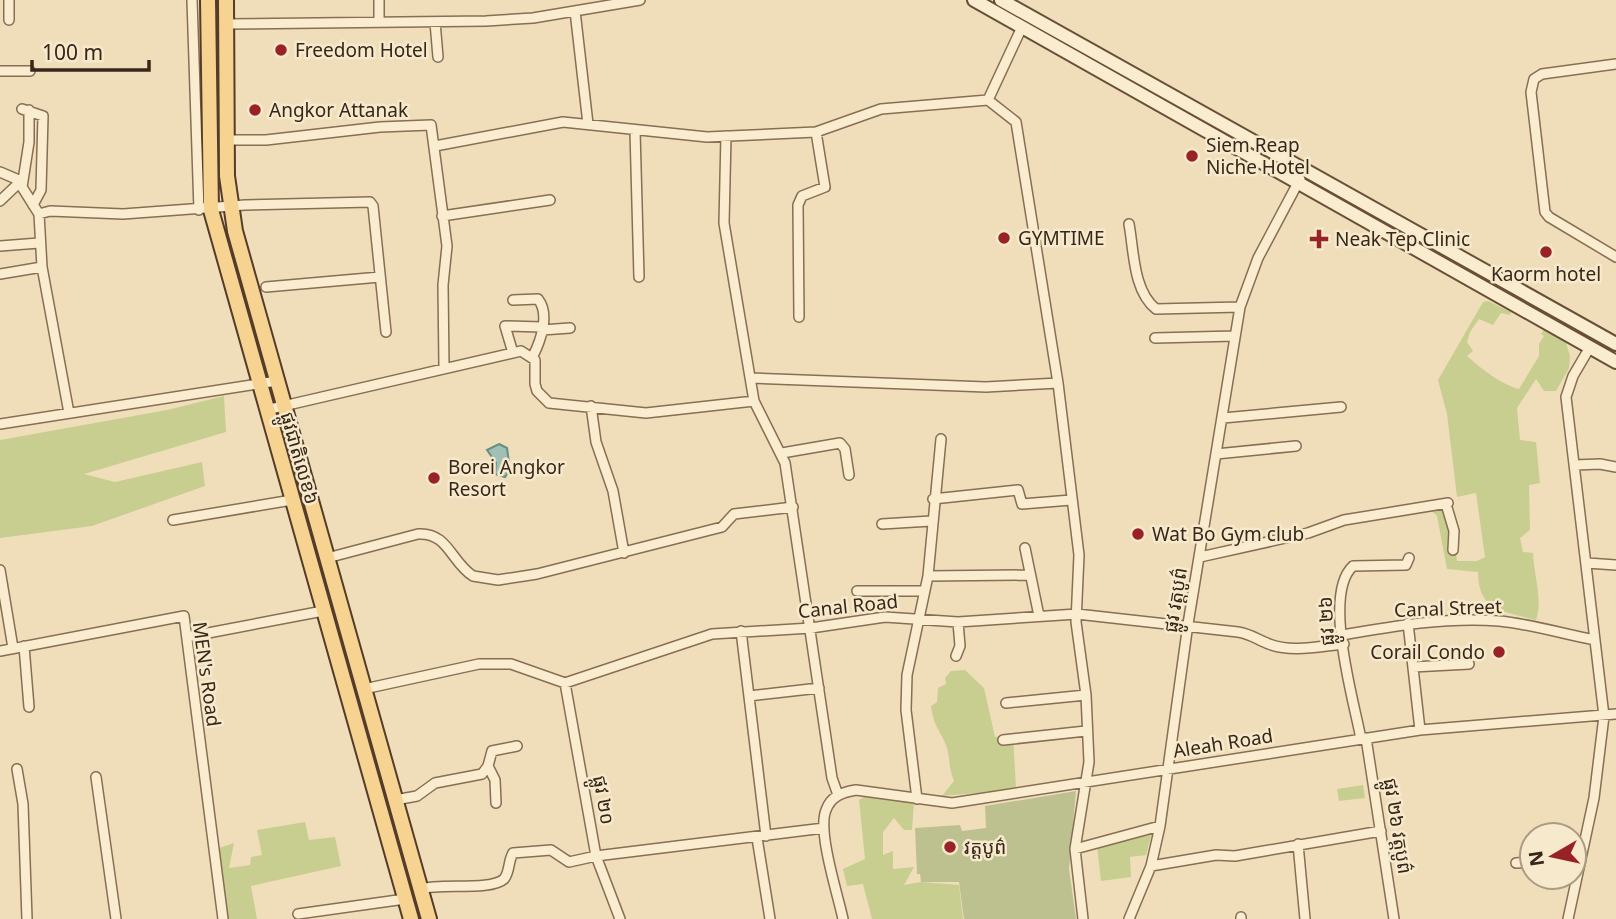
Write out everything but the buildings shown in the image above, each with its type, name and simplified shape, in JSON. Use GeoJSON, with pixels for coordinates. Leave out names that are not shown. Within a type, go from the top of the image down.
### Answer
{"type":"FeatureCollection","features":[{"type":"Feature","properties":{"kind":"main road","name":"ផ្លូវជាតិលេខ៦"},"geometry":{"type":"LineString","coordinates":[[208,0],[205,210],[259,385],[411,919]]}},
{"type":"Feature","properties":{"kind":"main road","name":"ផ្លូវជាតិលេខ៦"},"geometry":{"type":"LineString","coordinates":[[226,0],[229,207],[429,919]]}},
{"type":"Feature","properties":{"kind":"main road"},"geometry":{"type":"LineString","coordinates":[[974,0],[1008,6],[1616,362]]}},
{"type":"Feature","properties":{"kind":"main road"},"geometry":{"type":"LineString","coordinates":[[1008,6],[1022,27],[1616,344]]}},
{"type":"Feature","properties":{"kind":"street"},"geometry":{"type":"LineString","coordinates":[[9,0],[9,20]]}},
{"type":"Feature","properties":{"kind":"street"},"geometry":{"type":"LineString","coordinates":[[192,0],[205,210]]}},
{"type":"Feature","properties":{"kind":"street"},"geometry":{"type":"LineString","coordinates":[[379,0],[379,21]]}},
{"type":"Feature","properties":{"kind":"street"},"geometry":{"type":"LineString","coordinates":[[226,24],[533,18],[640,0]]}},
{"type":"Feature","properties":{"kind":"street"},"geometry":{"type":"LineString","coordinates":[[575,11],[588,124]]}},
{"type":"Feature","properties":{"kind":"street"},"geometry":{"type":"LineString","coordinates":[[435,22],[438,57]]}},
{"type":"Feature","properties":{"kind":"street"},"geometry":{"type":"LineString","coordinates":[[988,100],[1022,27]]}},
{"type":"Feature","properties":{"kind":"street"},"geometry":{"type":"LineString","coordinates":[[1616,64],[1542,74],[1534,79],[1531,92],[1545,212],[1616,257]]}},
{"type":"Feature","properties":{"kind":"street"},"geometry":{"type":"LineString","coordinates":[[0,71],[30,71]]}},
{"type":"Feature","properties":{"kind":"street"},"geometry":{"type":"LineString","coordinates":[[435,146],[542,124],[588,124],[635,131],[726,136],[816,132],[881,110],[988,100],[1016,122],[1058,383],[1079,555],[1077,614],[1086,695],[1088,783],[1075,849],[1083,919]]}},
{"type":"Feature","properties":{"kind":"street"},"geometry":{"type":"LineString","coordinates":[[33,205],[41,190],[43,116],[25,110],[29,142],[21,181],[24,194],[39,214],[42,267],[69,414]]}},
{"type":"Feature","properties":{"kind":"street"},"geometry":{"type":"LineString","coordinates":[[227,140],[266,141],[429,123],[435,146],[447,246],[443,285],[444,367]]}},
{"type":"Feature","properties":{"kind":"street"},"geometry":{"type":"LineString","coordinates":[[635,131],[639,277]]}},
{"type":"Feature","properties":{"kind":"street"},"geometry":{"type":"LineString","coordinates":[[799,317],[799,205],[802,196],[825,187],[816,132]]}},
{"type":"Feature","properties":{"kind":"street"},"geometry":{"type":"LineString","coordinates":[[726,136],[724,223],[754,401],[782,453],[793,507],[819,688],[838,795],[826,810],[824,828],[843,919]]}},
{"type":"Feature","properties":{"kind":"street"},"geometry":{"type":"LineString","coordinates":[[0,172],[21,181]]}},
{"type":"Feature","properties":{"kind":"street","name":"ផ្លូវ វត្តបូព៌"},"geometry":{"type":"LineString","coordinates":[[1129,919],[1150,866],[1160,827],[1188,624],[1240,307],[1258,258],[1301,177]]}},
{"type":"Feature","properties":{"kind":"street"},"geometry":{"type":"LineString","coordinates":[[0,201],[21,181]]}},
{"type":"Feature","properties":{"kind":"street"},"geometry":{"type":"LineString","coordinates":[[442,216],[550,200]]}},
{"type":"Feature","properties":{"kind":"street"},"geometry":{"type":"LineString","coordinates":[[39,214],[370,202],[386,332]]}},
{"type":"Feature","properties":{"kind":"street"},"geometry":{"type":"LineString","coordinates":[[1129,223],[1144,297],[1156,309],[1240,307]]}},
{"type":"Feature","properties":{"kind":"street"},"geometry":{"type":"LineString","coordinates":[[0,246],[39,243]]}},
{"type":"Feature","properties":{"kind":"street"},"geometry":{"type":"LineString","coordinates":[[0,274],[42,267]]}},
{"type":"Feature","properties":{"kind":"street"},"geometry":{"type":"LineString","coordinates":[[266,287],[380,277]]}},
{"type":"Feature","properties":{"kind":"street"},"geometry":{"type":"LineString","coordinates":[[513,300],[538,299],[542,304],[542,328],[533,356],[533,376],[543,398],[549,403],[646,413],[754,401]]}},
{"type":"Feature","properties":{"kind":"street"},"geometry":{"type":"LineString","coordinates":[[513,353],[505,326],[570,328]]}},
{"type":"Feature","properties":{"kind":"street"},"geometry":{"type":"LineString","coordinates":[[1155,338],[1235,336]]}},
{"type":"Feature","properties":{"kind":"street"},"geometry":{"type":"LineString","coordinates":[[1587,821],[1597,780],[1604,716],[1567,388],[1590,347]]}},
{"type":"Feature","properties":{"kind":"street"},"geometry":{"type":"LineString","coordinates":[[266,410],[521,351],[533,356]]}},
{"type":"Feature","properties":{"kind":"street"},"geometry":{"type":"LineString","coordinates":[[751,378],[986,387],[1058,383]]}},
{"type":"Feature","properties":{"kind":"street"},"geometry":{"type":"LineString","coordinates":[[0,424],[277,381]]}},
{"type":"Feature","properties":{"kind":"street"},"geometry":{"type":"LineString","coordinates":[[591,406],[596,442],[613,491],[624,553]]}},
{"type":"Feature","properties":{"kind":"street"},"geometry":{"type":"LineString","coordinates":[[1223,418],[1341,407]]}},
{"type":"Feature","properties":{"kind":"street"},"geometry":{"type":"LineString","coordinates":[[917,799],[906,692],[918,617],[928,576],[933,499],[941,439]]}},
{"type":"Feature","properties":{"kind":"street"},"geometry":{"type":"LineString","coordinates":[[782,453],[840,443],[845,449],[849,475]]}},
{"type":"Feature","properties":{"kind":"street"},"geometry":{"type":"LineString","coordinates":[[1216,454],[1296,446]]}},
{"type":"Feature","properties":{"kind":"street"},"geometry":{"type":"LineString","coordinates":[[1575,465],[1600,464],[1616,467]]}},
{"type":"Feature","properties":{"kind":"street"},"geometry":{"type":"LineString","coordinates":[[933,499],[1018,490],[1022,504],[1071,500]]}},
{"type":"Feature","properties":{"kind":"street"},"geometry":{"type":"LineString","coordinates":[[173,520],[292,500]]}},
{"type":"Feature","properties":{"kind":"street"},"geometry":{"type":"LineString","coordinates":[[1200,557],[1308,533],[1344,520],[1447,504],[1454,531],[1453,550]]}},
{"type":"Feature","properties":{"kind":"street"},"geometry":{"type":"LineString","coordinates":[[327,558],[418,534],[430,534],[441,540],[467,572],[480,578],[498,580],[537,575],[722,527],[734,514],[793,507]]}},
{"type":"Feature","properties":{"kind":"street"},"geometry":{"type":"LineString","coordinates":[[881,524],[931,521]]}},
{"type":"Feature","properties":{"kind":"street"},"geometry":{"type":"LineString","coordinates":[[1025,548],[1039,616]]}},
{"type":"Feature","properties":{"kind":"street","name":"ផ្លូវ ២៦"},"geometry":{"type":"LineString","coordinates":[[1364,738],[1343,640],[1340,597],[1349,570],[1353,566],[1406,565],[1409,558]]}},
{"type":"Feature","properties":{"kind":"street"},"geometry":{"type":"LineString","coordinates":[[1587,563],[1616,565]]}},
{"type":"Feature","properties":{"kind":"street"},"geometry":{"type":"LineString","coordinates":[[0,570],[13,648]]}},
{"type":"Feature","properties":{"kind":"street"},"geometry":{"type":"LineString","coordinates":[[928,576],[1030,575]]}},
{"type":"Feature","properties":{"kind":"street"},"geometry":{"type":"LineString","coordinates":[[857,591],[923,591]]}},
{"type":"Feature","properties":{"kind":"street"},"geometry":{"type":"LineString","coordinates":[[187,637],[323,611]]}},
{"type":"Feature","properties":{"kind":"street","name":"Canal Road"},"geometry":{"type":"LineString","coordinates":[[565,683],[712,634],[811,628],[885,617],[918,617],[958,622],[1077,614],[1188,624],[1255,635],[1271,645],[1301,648],[1343,640]]}},
{"type":"Feature","properties":{"kind":"street","name":"MEN's Road"},"geometry":{"type":"LineString","coordinates":[[0,650],[184,616],[198,744],[223,919]]}},
{"type":"Feature","properties":{"kind":"street","name":"Canal Street"},"geometry":{"type":"LineString","coordinates":[[1343,640],[1408,623],[1495,621],[1595,640]]}},
{"type":"Feature","properties":{"kind":"street"},"geometry":{"type":"LineString","coordinates":[[957,656],[960,646],[958,622]]}},
{"type":"Feature","properties":{"kind":"street"},"geometry":{"type":"LineString","coordinates":[[1408,623],[1420,730]]}},
{"type":"Feature","properties":{"kind":"street"},"geometry":{"type":"LineString","coordinates":[[741,631],[750,695],[770,919]]}},
{"type":"Feature","properties":{"kind":"street"},"geometry":{"type":"LineString","coordinates":[[23,646],[29,707]]}},
{"type":"Feature","properties":{"kind":"street"},"geometry":{"type":"LineString","coordinates":[[364,689],[479,664],[511,664],[565,683]]}},
{"type":"Feature","properties":{"kind":"street"},"geometry":{"type":"LineString","coordinates":[[1413,667],[1469,664]]}},
{"type":"Feature","properties":{"kind":"street","name":"ផ្លូវ ២០"},"geometry":{"type":"LineString","coordinates":[[565,683],[596,856],[620,919]]}},
{"type":"Feature","properties":{"kind":"street"},"geometry":{"type":"LineString","coordinates":[[750,695],[819,688]]}},
{"type":"Feature","properties":{"kind":"street"},"geometry":{"type":"LineString","coordinates":[[1006,703],[1086,695]]}},
{"type":"Feature","properties":{"kind":"street","name":"Aleah Road"},"geometry":{"type":"LineString","coordinates":[[838,795],[856,790],[952,803],[1420,730],[1528,719],[1616,714]]}},
{"type":"Feature","properties":{"kind":"street"},"geometry":{"type":"LineString","coordinates":[[1003,740],[1086,730]]}},
{"type":"Feature","properties":{"kind":"street","name":"ផ្លូវ ២៦ វត្តបូព៌"},"geometry":{"type":"LineString","coordinates":[[1364,738],[1394,919]]}},
{"type":"Feature","properties":{"kind":"street"},"geometry":{"type":"LineString","coordinates":[[395,800],[416,796],[435,783],[482,774],[488,766],[492,751],[517,746]]}},
{"type":"Feature","properties":{"kind":"street"},"geometry":{"type":"LineString","coordinates":[[488,766],[495,780],[496,803]]}},
{"type":"Feature","properties":{"kind":"street"},"geometry":{"type":"LineString","coordinates":[[17,769],[23,804],[27,919]]}},
{"type":"Feature","properties":{"kind":"street"},"geometry":{"type":"LineString","coordinates":[[96,777],[116,919]]}},
{"type":"Feature","properties":{"kind":"street"},"geometry":{"type":"LineString","coordinates":[[1075,849],[1160,827]]}},
{"type":"Feature","properties":{"kind":"street"},"geometry":{"type":"LineString","coordinates":[[421,889],[434,885],[485,885],[501,881],[507,875],[513,853],[545,849],[569,862],[596,856],[824,828]]}},
{"type":"Feature","properties":{"kind":"street"},"geometry":{"type":"LineString","coordinates":[[1150,866],[1381,831]]}},
{"type":"Feature","properties":{"kind":"street"},"geometry":{"type":"LineString","coordinates":[[1298,844],[1305,919]]}},
{"type":"Feature","properties":{"kind":"street"},"geometry":{"type":"LineString","coordinates":[[1568,919],[1572,891]]}},
{"type":"Feature","properties":{"kind":"street"},"geometry":{"type":"LineString","coordinates":[[298,914],[405,900]]}},
{"type":"Feature","properties":{"kind":"green space"},"geometry":{"type":"Polygon","coordinates":[[[1488,301],[1511,312],[1510,315],[1501,313],[1493,325],[1479,319],[1470,332],[1467,342],[1473,351],[1467,356],[1492,376],[1519,389],[1539,356],[1539,344],[1544,336],[1541,334],[1547,325],[1563,333],[1570,356],[1569,368],[1556,391],[1544,391],[1536,379],[1517,408],[1520,440],[1536,442],[1540,483],[1529,485],[1530,530],[1520,538],[1523,552],[1533,553],[1538,596],[1536,620],[1495,608],[1483,595],[1478,572],[1447,569],[1437,516],[1430,509],[1450,505],[1457,561],[1477,561],[1485,557],[1476,493],[1457,497],[1447,414],[1438,380],[1483,302],[1488,301]]]}},
{"type":"Feature","properties":{"kind":"green space"},"geometry":{"type":"Polygon","coordinates":[[[224,396],[226,432],[84,474],[115,482],[202,462],[205,486],[92,526],[0,538],[0,440],[167,410],[224,396]]]}},
{"type":"Feature","properties":{"kind":"green space"},"geometry":{"type":"Polygon","coordinates":[[[965,670],[984,688],[995,737],[1013,735],[1016,787],[1001,791],[942,796],[954,781],[947,748],[934,720],[931,706],[937,702],[938,688],[946,684],[945,678],[951,671],[965,670]]]}},
{"type":"Feature","properties":{"kind":"green space"},"geometry":{"type":"Polygon","coordinates":[[[1363,785],[1365,798],[1339,801],[1337,789],[1363,785]]]}},
{"type":"Feature","properties":{"kind":"green space"},"geometry":{"type":"Polygon","coordinates":[[[1076,791],[1069,869],[1076,919],[964,919],[959,882],[921,882],[920,874],[917,874],[915,828],[960,825],[962,831],[986,828],[985,806],[1076,791]]]}},
{"type":"Feature","properties":{"kind":"green space"},"geometry":{"type":"Polygon","coordinates":[[[867,795],[914,801],[912,830],[904,830],[894,818],[883,832],[883,855],[893,851],[893,869],[914,867],[904,885],[921,882],[959,885],[963,919],[872,919],[863,884],[847,886],[843,869],[865,859],[859,800],[867,795]]]}},
{"type":"Feature","properties":{"kind":"green space"},"geometry":{"type":"Polygon","coordinates":[[[305,822],[309,840],[335,837],[341,866],[251,886],[257,919],[228,919],[216,849],[234,843],[229,868],[250,865],[251,857],[262,855],[257,830],[305,822]]]}},
{"type":"Feature","properties":{"kind":"green space"},"geometry":{"type":"Polygon","coordinates":[[[1148,831],[1151,836],[1146,855],[1130,857],[1131,877],[1101,881],[1097,846],[1148,831]]]}},
{"type":"Feature","properties":{"kind":"water"},"geometry":{"type":"Polygon","coordinates":[[[499,444],[507,448],[510,470],[505,477],[495,474],[496,463],[487,450],[499,444]]]}},
{"type":"Feature","properties":{"kind":"place","name":"Freedom Hotel"},"geometry":{"type":"Point","coordinates":[281,50]}},
{"type":"Feature","properties":{"kind":"place","name":"Angkor Attanak"},"geometry":{"type":"Point","coordinates":[255,110]}},
{"type":"Feature","properties":{"kind":"place","name":"Siem Reap Niche Hotel"},"geometry":{"type":"Point","coordinates":[1192,156]}},
{"type":"Feature","properties":{"kind":"place","name":"GYMTIME"},"geometry":{"type":"Point","coordinates":[1004,238]}},
{"type":"Feature","properties":{"kind":"place","name":"Neak Tep Clinic"},"geometry":{"type":"Point","coordinates":[1319,239]}},
{"type":"Feature","properties":{"kind":"place","name":"Kaorm hotel"},"geometry":{"type":"Point","coordinates":[1546,252]}},
{"type":"Feature","properties":{"kind":"place","name":"Borei Angkor Resort"},"geometry":{"type":"Point","coordinates":[434,478]}},
{"type":"Feature","properties":{"kind":"place","name":"Wat Bo Gym club"},"geometry":{"type":"Point","coordinates":[1138,534]}},
{"type":"Feature","properties":{"kind":"place","name":"Corail Condo"},"geometry":{"type":"Point","coordinates":[1499,652]}},
{"type":"Feature","properties":{"kind":"place","name":"វត្តបូព៌"},"geometry":{"type":"Point","coordinates":[950,847]}}]}
